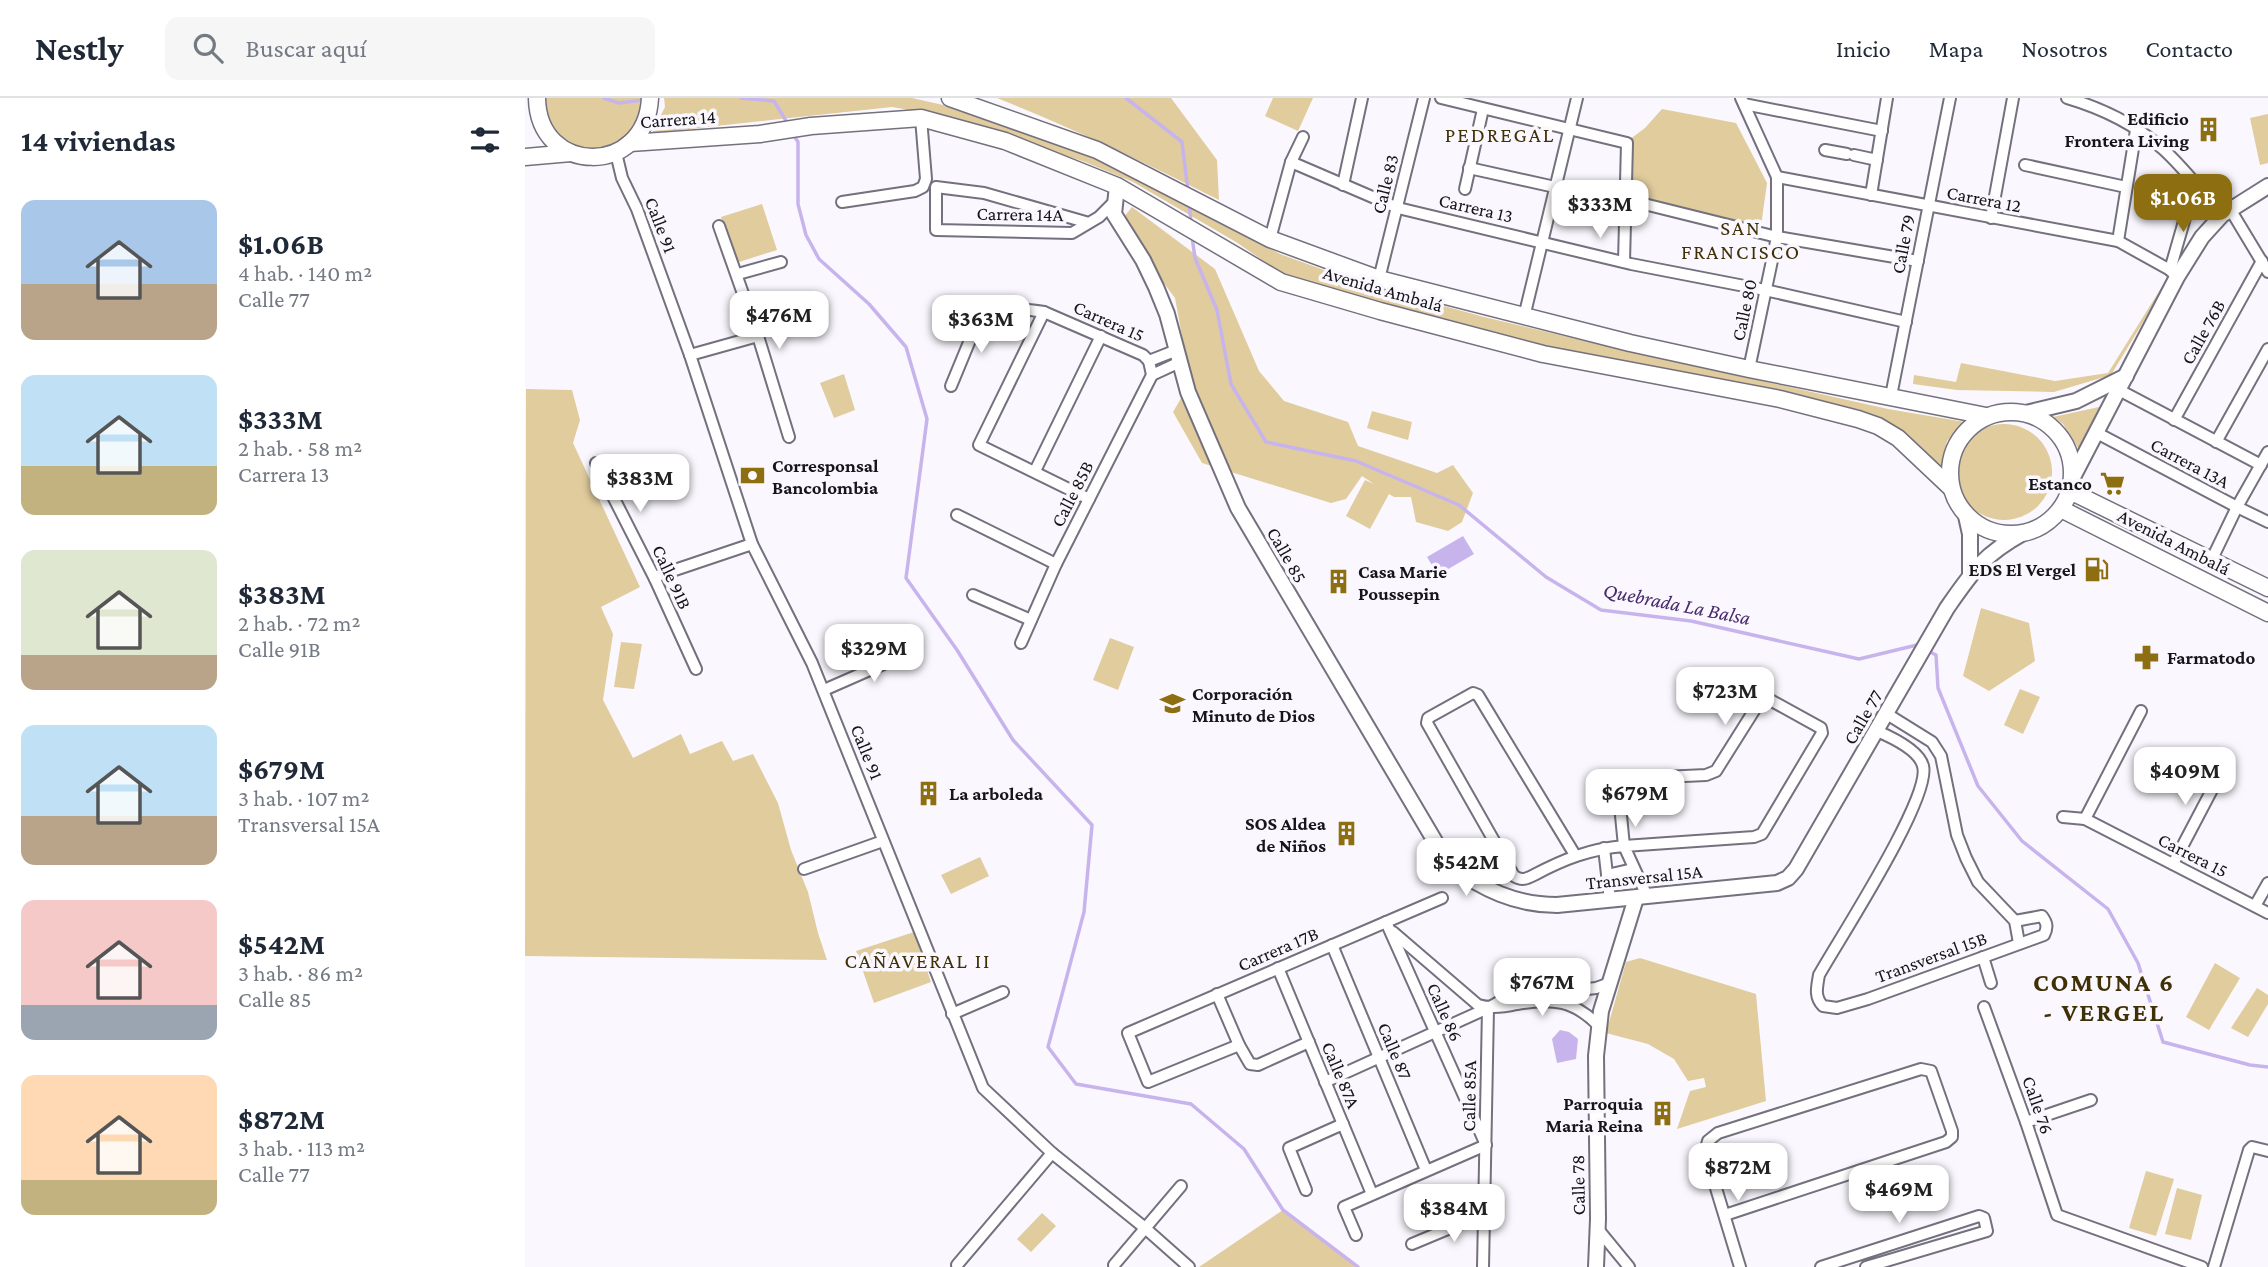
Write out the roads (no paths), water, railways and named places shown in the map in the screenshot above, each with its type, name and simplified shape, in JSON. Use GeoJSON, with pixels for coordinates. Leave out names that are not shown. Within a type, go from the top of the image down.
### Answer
{"type":"FeatureCollection","features":[{"type":"Feature","properties":{"kind":"main road"},"geometry":{"type":"LineString","coordinates":[[525,106],[536,98],[543,126],[555,142],[572,153]]}},
{"type":"Feature","properties":{"kind":"main road"},"geometry":{"type":"LineString","coordinates":[[525,156],[572,153],[588,157],[608,155],[630,144],[646,121],[650,98]]}},
{"type":"Feature","properties":{"kind":"main road","name":"Avenida Ambalá"},"geometry":{"type":"LineString","coordinates":[[950,98],[1097,150],[1270,239],[1379,279],[1524,317],[1749,369],[1986,416]]}},
{"type":"Feature","properties":{"kind":"main road","name":"Avenida Ambalá"},"geometry":{"type":"LineString","coordinates":[[811,126],[921,118],[1005,141],[1160,212],[1281,282],[1543,354],[1780,399],[1878,426],[1898,438],[1950,487]]}},
{"type":"Feature","properties":{"kind":"main road","name":"Carrera 14"},"geometry":{"type":"LineString","coordinates":[[630,144],[769,133],[811,126]]}},
{"type":"Feature","properties":{"kind":"main road"},"geometry":{"type":"LineString","coordinates":[[2006,411],[2026,413],[2049,425],[2066,444],[2071,460],[2071,484],[2061,509],[2051,520],[2038,528],[2023,533],[2003,534],[1983,528],[1966,516],[1956,502],[1950,487],[1952,453],[1959,438],[1971,425],[1986,416],[2006,411]]}},
{"type":"Feature","properties":{"kind":"main road","name":"Avenida Ambalá"},"geometry":{"type":"LineString","coordinates":[[2071,484],[2211,561],[2268,588]]}},
{"type":"Feature","properties":{"kind":"main road","name":"Avenida Ambalá"},"geometry":{"type":"LineString","coordinates":[[2061,509],[2268,613]]}},
{"type":"Feature","properties":{"kind":"street"},"geometry":{"type":"LineString","coordinates":[[1343,185],[1362,98]]}},
{"type":"Feature","properties":{"kind":"street","name":"Calle 83"},"geometry":{"type":"LineString","coordinates":[[1379,279],[1424,98]]}},
{"type":"Feature","properties":{"kind":"street"},"geometry":{"type":"LineString","coordinates":[[1441,98],[1627,143],[1624,262]]}},
{"type":"Feature","properties":{"kind":"street"},"geometry":{"type":"LineString","coordinates":[[1524,317],[1577,98]]}},
{"type":"Feature","properties":{"kind":"street"},"geometry":{"type":"LineString","coordinates":[[1871,195],[1887,98]]}},
{"type":"Feature","properties":{"kind":"street","name":"Calle 79"},"geometry":{"type":"LineString","coordinates":[[1891,396],[1950,98]]}},
{"type":"Feature","properties":{"kind":"street"},"geometry":{"type":"LineString","coordinates":[[1991,218],[2013,98]]}},
{"type":"Feature","properties":{"kind":"street"},"geometry":{"type":"LineString","coordinates":[[2067,98],[2097,107],[2162,148],[2226,212],[2268,272]]}},
{"type":"Feature","properties":{"kind":"street"},"geometry":{"type":"LineString","coordinates":[[1743,101],[1882,131]]}},
{"type":"Feature","properties":{"kind":"street","name":"Calle 80"},"geometry":{"type":"LineString","coordinates":[[1743,101],[1777,177],[1777,237],[1749,369]]}},
{"type":"Feature","properties":{"kind":"street"},"geometry":{"type":"LineString","coordinates":[[1465,189],[1483,109]]}},
{"type":"Feature","properties":{"kind":"street"},"geometry":{"type":"LineString","coordinates":[[842,202],[915,191],[923,187],[926,178],[921,118]]}},
{"type":"Feature","properties":{"kind":"street"},"geometry":{"type":"LineString","coordinates":[[2118,241],[2136,130]]}},
{"type":"Feature","properties":{"kind":"street"},"geometry":{"type":"LineString","coordinates":[[1270,239],[1291,162],[1303,137]]}},
{"type":"Feature","properties":{"kind":"street"},"geometry":{"type":"LineString","coordinates":[[1825,150],[1877,160]]}},
{"type":"Feature","properties":{"kind":"street"},"geometry":{"type":"LineString","coordinates":[[608,155],[622,178]]}},
{"type":"Feature","properties":{"kind":"street"},"geometry":{"type":"LineString","coordinates":[[608,155],[622,178]]}},
{"type":"Feature","properties":{"kind":"street","name":"Carrera 13"},"geometry":{"type":"LineString","coordinates":[[1291,162],[1398,208],[1624,262],[1906,322]]}},
{"type":"Feature","properties":{"kind":"street"},"geometry":{"type":"LineString","coordinates":[[2025,165],[2126,187]]}},
{"type":"Feature","properties":{"kind":"street"},"geometry":{"type":"LineString","coordinates":[[1469,168],[1555,187]]}},
{"type":"Feature","properties":{"kind":"street","name":"Carrera 12"},"geometry":{"type":"LineString","coordinates":[[1777,177],[2118,241],[2174,274]]}},
{"type":"Feature","properties":{"kind":"street","name":"Calle 91"},"geometry":{"type":"LineString","coordinates":[[622,178],[637,209],[690,355],[752,544],[824,690],[983,1088],[1052,1153],[1188,1266]]}},
{"type":"Feature","properties":{"kind":"street"},"geometry":{"type":"LineString","coordinates":[[2071,484],[2127,375],[2174,274],[2195,183]]}},
{"type":"Feature","properties":{"kind":"street"},"geometry":{"type":"LineString","coordinates":[[2174,274],[2202,237],[2226,212],[2268,186]]}},
{"type":"Feature","properties":{"kind":"street","name":"Carrera 14A"},"geometry":{"type":"LineString","coordinates":[[936,187],[984,193],[1094,220],[1072,233],[936,230],[936,187]]}},
{"type":"Feature","properties":{"kind":"street"},"geometry":{"type":"LineString","coordinates":[[1094,220],[1116,194]]}},
{"type":"Feature","properties":{"kind":"street","name":"Calle 85"},"geometry":{"type":"LineString","coordinates":[[1116,194],[1114,214],[1143,260],[1156,287],[1167,314],[1188,392],[1238,508],[1449,865],[1474,883],[1504,897]]}},
{"type":"Feature","properties":{"kind":"street"},"geometry":{"type":"LineString","coordinates":[[1632,201],[1777,237],[1918,261]]}},
{"type":"Feature","properties":{"kind":"street"},"geometry":{"type":"LineString","coordinates":[[719,226],[738,274],[789,437]]}},
{"type":"Feature","properties":{"kind":"street","name":"Calle 76B"},"geometry":{"type":"LineString","coordinates":[[2174,420],[2262,261]]}},
{"type":"Feature","properties":{"kind":"street"},"geometry":{"type":"LineString","coordinates":[[738,274],[781,262]]}},
{"type":"Feature","properties":{"kind":"street","name":"Carrera 15"},"geometry":{"type":"LineString","coordinates":[[941,314],[1031,310],[1044,312],[1143,355],[1149,361],[1178,356]]}},
{"type":"Feature","properties":{"kind":"street"},"geometry":{"type":"LineString","coordinates":[[951,386],[982,311]]}},
{"type":"Feature","properties":{"kind":"street"},"geometry":{"type":"LineString","coordinates":[[1044,312],[979,445],[1089,499]]}},
{"type":"Feature","properties":{"kind":"street"},"geometry":{"type":"LineString","coordinates":[[690,355],[758,336]]}},
{"type":"Feature","properties":{"kind":"street"},"geometry":{"type":"LineString","coordinates":[[1035,471],[1101,336]]}},
{"type":"Feature","properties":{"kind":"street"},"geometry":{"type":"LineString","coordinates":[[2216,442],[2268,349]]}},
{"type":"Feature","properties":{"kind":"street"},"geometry":{"type":"LineString","coordinates":[[1149,361],[1152,375],[1178,356]]}},
{"type":"Feature","properties":{"kind":"street","name":"Calle 85B"},"geometry":{"type":"LineString","coordinates":[[1021,643],[1056,564],[1152,375]]}},
{"type":"Feature","properties":{"kind":"street"},"geometry":{"type":"LineString","coordinates":[[2026,413],[2076,401],[2127,375]]}},
{"type":"Feature","properties":{"kind":"street"},"geometry":{"type":"LineString","coordinates":[[2119,390],[2260,466]]}},
{"type":"Feature","properties":{"kind":"street","name":"Carrera 13A"},"geometry":{"type":"LineString","coordinates":[[2097,433],[2268,522]]}},
{"type":"Feature","properties":{"kind":"street"},"geometry":{"type":"LineString","coordinates":[[2211,561],[2268,452]]}},
{"type":"Feature","properties":{"kind":"street","name":"Calle 91B"},"geometry":{"type":"LineString","coordinates":[[596,463],[655,579],[696,669]]}},
{"type":"Feature","properties":{"kind":"street"},"geometry":{"type":"LineString","coordinates":[[957,515],[1056,564]]}},
{"type":"Feature","properties":{"kind":"street"},"geometry":{"type":"LineString","coordinates":[[1966,516],[1970,534],[1970,574]]}},
{"type":"Feature","properties":{"kind":"street","name":"Calle 77"},"geometry":{"type":"LineString","coordinates":[[1788,878],[1796,869],[1947,608],[1970,574],[1995,549],[2023,533]]}},
{"type":"Feature","properties":{"kind":"street"},"geometry":{"type":"LineString","coordinates":[[655,579],[657,576],[752,544]]}},
{"type":"Feature","properties":{"kind":"street"},"geometry":{"type":"LineString","coordinates":[[973,595],[1031,620]]}},
{"type":"Feature","properties":{"kind":"street"},"geometry":{"type":"LineString","coordinates":[[824,690],[913,651]]}},
{"type":"Feature","properties":{"kind":"street"},"geometry":{"type":"LineString","coordinates":[[1575,855],[1478,695],[1473,693],[1428,718],[1427,723],[1514,876],[1524,879],[1575,855],[1604,848],[1624,846],[1754,838],[1762,834],[1822,730],[1772,701],[1761,702],[1716,771],[1706,775],[1620,779],[1618,785],[1624,846],[1641,897]]}},
{"type":"Feature","properties":{"kind":"street"},"geometry":{"type":"LineString","coordinates":[[2085,819],[2141,711]]}},
{"type":"Feature","properties":{"kind":"street"},"geometry":{"type":"LineString","coordinates":[[1887,714],[1932,742],[1941,756],[1957,835],[1966,858],[1978,882],[2015,921],[2019,943]]}},
{"type":"Feature","properties":{"kind":"street","name":"Transversal 15B"},"geometry":{"type":"LineString","coordinates":[[1877,731],[1905,746],[1920,758],[1924,766],[1924,779],[1908,820],[1881,870],[1818,975],[1818,1001],[1823,1006],[1837,1008],[1868,999],[2044,935],[2047,929],[2047,923],[2042,916],[2015,921]]}},
{"type":"Feature","properties":{"kind":"street"},"geometry":{"type":"LineString","coordinates":[[2173,864],[2225,765]]}},
{"type":"Feature","properties":{"kind":"street","name":"Carrera 15"},"geometry":{"type":"LineString","coordinates":[[2063,817],[2085,819],[2268,913]]}},
{"type":"Feature","properties":{"kind":"street"},"geometry":{"type":"LineString","coordinates":[[804,869],[883,841]]}},
{"type":"Feature","properties":{"kind":"street"},"geometry":{"type":"LineString","coordinates":[[1604,848],[1610,901]]}},
{"type":"Feature","properties":{"kind":"street"},"geometry":{"type":"LineString","coordinates":[[1607,875],[1633,869]]}},
{"type":"Feature","properties":{"kind":"street","name":"Transversal 15A"},"geometry":{"type":"LineString","coordinates":[[1504,897],[1539,905],[1610,901],[1777,883],[1788,878]]}},
{"type":"Feature","properties":{"kind":"street"},"geometry":{"type":"LineString","coordinates":[[2255,906],[2268,883]]}},
{"type":"Feature","properties":{"kind":"street","name":"Calle 78"},"geometry":{"type":"LineString","coordinates":[[1595,1267],[1596,1056],[1599,1026],[1610,983],[1641,897]]}},
{"type":"Feature","properties":{"kind":"street","name":"Carrera 17B"},"geometry":{"type":"LineString","coordinates":[[1239,1045],[1147,1082],[1128,1033],[1332,945],[1388,926],[1442,898]]}},
{"type":"Feature","properties":{"kind":"street"},"geometry":{"type":"LineString","coordinates":[[1388,926],[1478,1006],[1488,1008],[1557,1001],[1582,1011],[1599,1026]]}},
{"type":"Feature","properties":{"kind":"street","name":"Calle 86"},"geometry":{"type":"LineString","coordinates":[[1388,926],[1486,1145]]}},
{"type":"Feature","properties":{"kind":"street","name":"Calle 87"},"geometry":{"type":"LineString","coordinates":[[1332,945],[1426,1170]]}},
{"type":"Feature","properties":{"kind":"street"},"geometry":{"type":"LineString","coordinates":[[1983,957],[1991,983]]}},
{"type":"Feature","properties":{"kind":"street","name":"Calle 87A"},"geometry":{"type":"LineString","coordinates":[[1278,968],[1372,1194]]}},
{"type":"Feature","properties":{"kind":"street"},"geometry":{"type":"LineString","coordinates":[[1325,1082],[1525,990],[1596,988],[1610,983]]}},
{"type":"Feature","properties":{"kind":"street"},"geometry":{"type":"LineString","coordinates":[[1566,1004],[1569,990]]}},
{"type":"Feature","properties":{"kind":"street"},"geometry":{"type":"LineString","coordinates":[[952,1014],[1003,992]]}},
{"type":"Feature","properties":{"kind":"street"},"geometry":{"type":"LineString","coordinates":[[1217,994],[1250,1064],[1258,1065],[1309,1042]]}},
{"type":"Feature","properties":{"kind":"street","name":"Calle 76"},"geometry":{"type":"LineString","coordinates":[[1984,1007],[2057,1215],[2202,1267]]}},
{"type":"Feature","properties":{"kind":"street","name":"Calle 85A"},"geometry":{"type":"LineString","coordinates":[[1483,1267],[1488,1008]]}},
{"type":"Feature","properties":{"kind":"street"},"geometry":{"type":"LineString","coordinates":[[1725,1215],[1947,1142],[1952,1137],[1952,1131],[1931,1071],[1924,1068],[1718,1133],[1708,1141],[1705,1152],[1740,1267]]}},
{"type":"Feature","properties":{"kind":"street"},"geometry":{"type":"LineString","coordinates":[[2026,1122],[2091,1101]]}},
{"type":"Feature","properties":{"kind":"street"},"geometry":{"type":"LineString","coordinates":[[1306,1190],[1289,1148],[1343,1124]]}},
{"type":"Feature","properties":{"kind":"street"},"geometry":{"type":"LineString","coordinates":[[1356,1235],[1344,1207],[1486,1145]]}},
{"type":"Feature","properties":{"kind":"street"},"geometry":{"type":"LineString","coordinates":[[2214,1267],[2249,1150],[2256,1147],[2268,1151]]}},
{"type":"Feature","properties":{"kind":"street"},"geometry":{"type":"LineString","coordinates":[[957,1265],[1052,1153]]}},
{"type":"Feature","properties":{"kind":"street"},"geometry":{"type":"LineString","coordinates":[[1114,1265],[1181,1186]]}},
{"type":"Feature","properties":{"kind":"street"},"geometry":{"type":"LineString","coordinates":[[1412,1244],[1484,1214]]}},
{"type":"Feature","properties":{"kind":"street"},"geometry":{"type":"LineString","coordinates":[[1821,1267],[1845,1264],[1942,1227],[1982,1216],[1987,1230],[1866,1267]]}},
{"type":"Feature","properties":{"kind":"street"},"geometry":{"type":"LineString","coordinates":[[1597,1228],[1629,1267]]}},
{"type":"Feature","properties":{"kind":"waterway"},"geometry":{"type":"LineString","coordinates":[[604,98],[619,103],[643,100]]}},
{"type":"Feature","properties":{"kind":"waterway"},"geometry":{"type":"LineString","coordinates":[[741,98],[774,101],[788,124]]}},
{"type":"Feature","properties":{"kind":"waterway","name":"Quebrada La Balsa"},"geometry":{"type":"LineString","coordinates":[[1126,98],[1182,142],[1188,191]]}},
{"type":"Feature","properties":{"kind":"waterway"},"geometry":{"type":"LineString","coordinates":[[793,134],[798,142],[798,204],[806,235],[819,259],[869,304],[906,347],[927,419],[906,578],[957,650],[1013,740],[1092,825],[1084,912],[1048,1047],[1076,1084],[1191,1104],[1244,1149],[1283,1210],[1358,1267]]}},
{"type":"Feature","properties":{"kind":"waterway","name":"Quebrada La Balsa"},"geometry":{"type":"LineString","coordinates":[[1189,202],[1191,222]]}},
{"type":"Feature","properties":{"kind":"waterway","name":"Quebrada La Balsa"},"geometry":{"type":"LineString","coordinates":[[1192,237],[1195,258],[1217,310],[1231,384],[1266,442],[1356,461],[1459,505],[1546,577],[1601,610],[1691,621],[1859,659],[1917,645],[1920,647]]}},
{"type":"Feature","properties":{"kind":"waterway","name":"Quebrada La Balsa"},"geometry":{"type":"LineString","coordinates":[[1926,650],[1936,655],[1938,688],[1978,786],[2022,841],[2108,909],[2138,963],[2163,1042],[2250,1065],[2268,1067]]}},
{"type":"Feature","properties":{"kind":"place","name":"Edificio Frontera Living"},"geometry":{"type":"Point","coordinates":[2209,129]}},
{"type":"Feature","properties":{"kind":"place","name":"Corresponsal Bancolombia"},"geometry":{"type":"Point","coordinates":[752,476]}},
{"type":"Feature","properties":{"kind":"place","name":"Estanco"},"geometry":{"type":"Point","coordinates":[2112,483]}},
{"type":"Feature","properties":{"kind":"place","name":"EDS El Vergel"},"geometry":{"type":"Point","coordinates":[2096,569]}},
{"type":"Feature","properties":{"kind":"place","name":"Casa Marie Poussepin"},"geometry":{"type":"Point","coordinates":[1338,582]}},
{"type":"Feature","properties":{"kind":"place","name":"Farmatodo"},"geometry":{"type":"Point","coordinates":[2147,657]}},
{"type":"Feature","properties":{"kind":"place","name":"Corporación Minuto de Dios"},"geometry":{"type":"Point","coordinates":[1172,704]}},
{"type":"Feature","properties":{"kind":"place","name":"La arboleda"},"geometry":{"type":"Point","coordinates":[929,793]}},
{"type":"Feature","properties":{"kind":"place","name":"SOS Aldea de Niños"},"geometry":{"type":"Point","coordinates":[1346,834]}},
{"type":"Feature","properties":{"kind":"place","name":"Parroquia Maria Reina"},"geometry":{"type":"Point","coordinates":[1663,1114]}},
{"type":"Feature","properties":{"kind":"district","name":"PEDREGAL"},"geometry":{"type":"Point","coordinates":[1500,135]}},
{"type":"Feature","properties":{"kind":"district","name":"SAN FRANCISCO"},"geometry":{"type":"Point","coordinates":[1741,240]}},
{"type":"Feature","properties":{"kind":"district","name":"CAÑAVERAL II"},"geometry":{"type":"Point","coordinates":[918,961]}},
{"type":"Feature","properties":{"kind":"district","name":"COMUNA 6 - VERGEL"},"geometry":{"type":"Point","coordinates":[2104,997]}}]}
